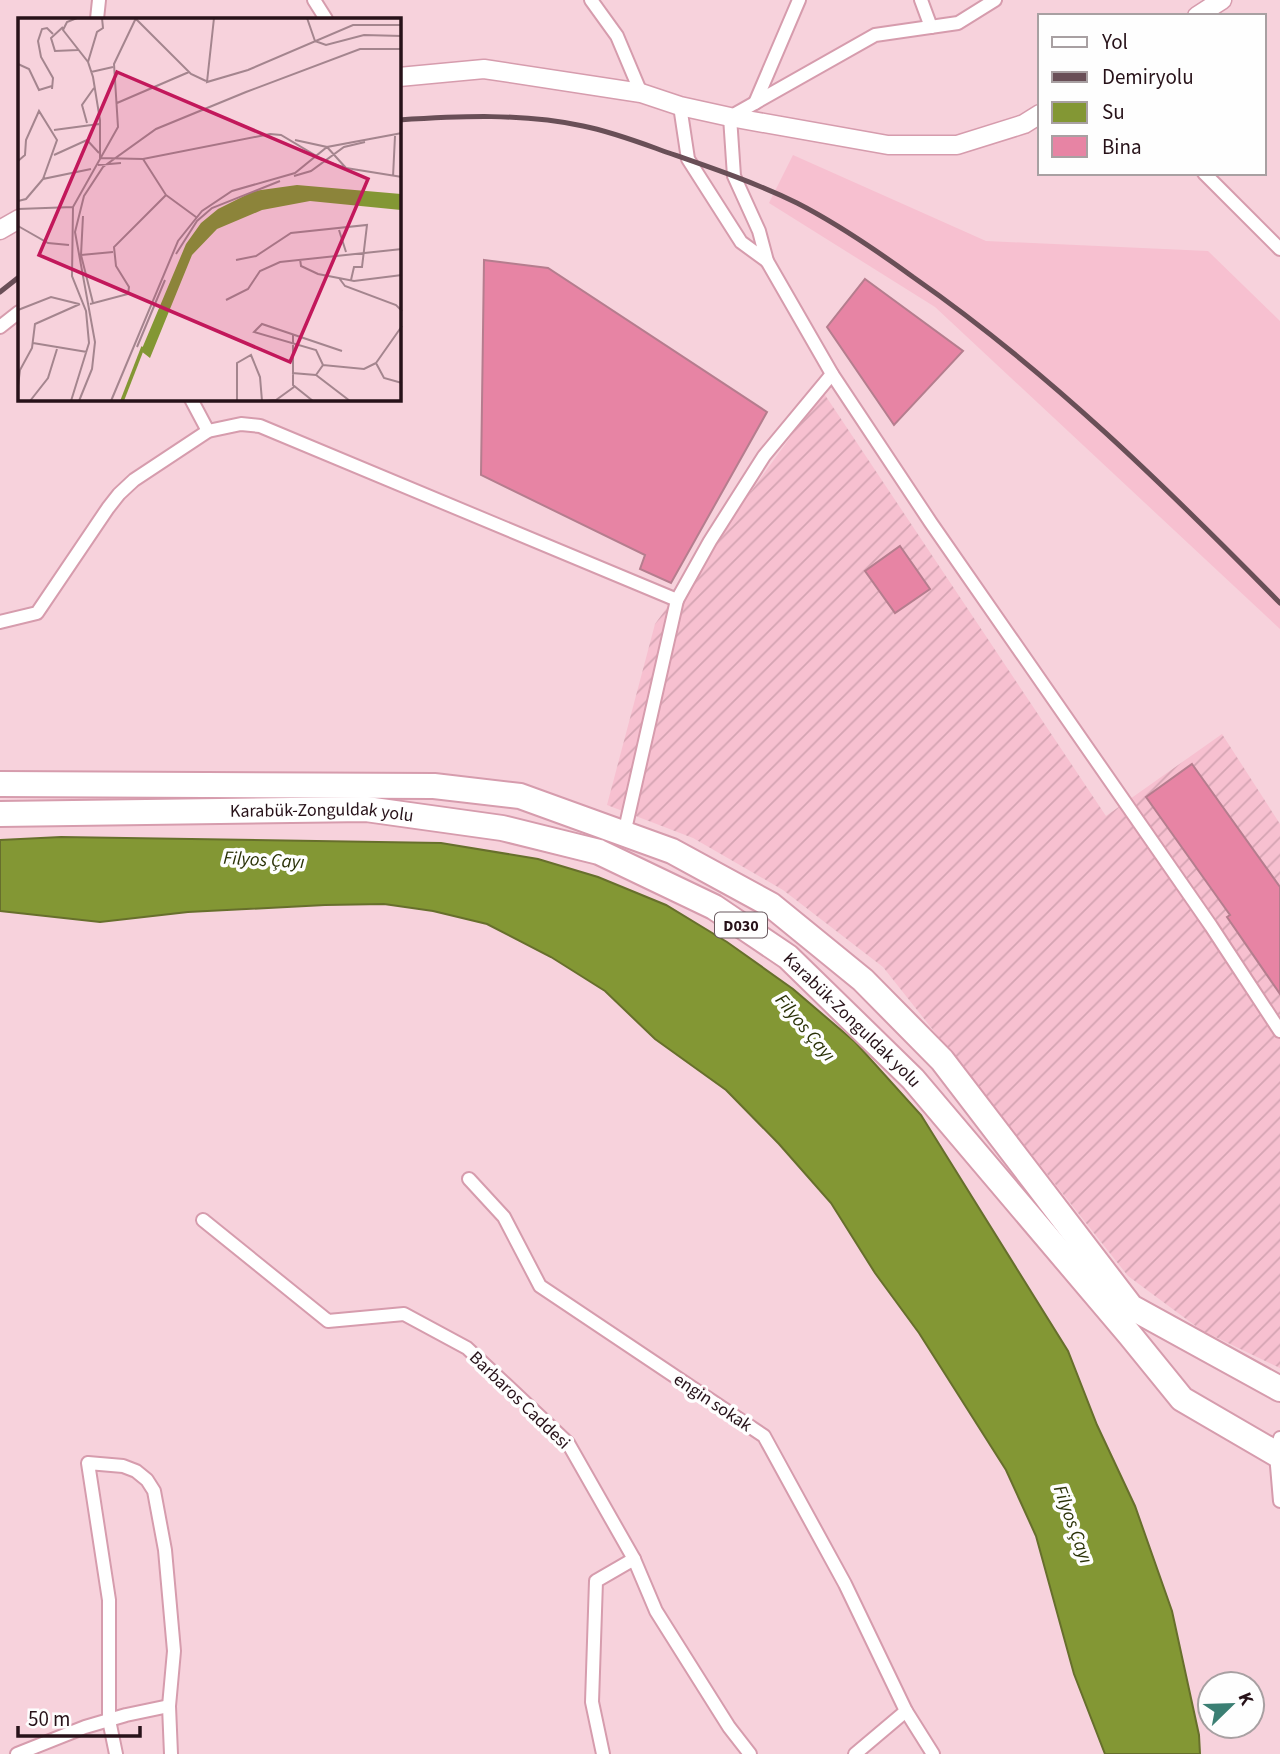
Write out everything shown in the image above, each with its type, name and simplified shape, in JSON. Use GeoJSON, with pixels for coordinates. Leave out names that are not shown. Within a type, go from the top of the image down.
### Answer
{"type":"FeatureCollection","features":[{"type":"Feature","properties":{"kind":"highway","name":"Karabük-Zonguldak yolu"},"geometry":{"type":"LineString","coordinates":[[0,784],[433,786],[520,796],[672,852],[771,905],[863,980],[942,1060],[1131,1307],[1280,1389]]}},
{"type":"Feature","properties":{"kind":"highway","name":"Karabük-Zonguldak yolu"},"geometry":{"type":"LineString","coordinates":[[0,814],[366,809],[502,828],[599,852],[714,907],[789,957],[913,1079],[1182,1399],[1279,1449]]}},
{"type":"Feature","properties":{"kind":"main road"},"geometry":{"type":"LineString","coordinates":[[1200,14],[1222,0]]}},
{"type":"Feature","properties":{"kind":"main road"},"geometry":{"type":"LineString","coordinates":[[401,77],[484,69],[641,93],[680,106],[730,117],[888,145],[957,145],[1024,124],[1038,115]]}},
{"type":"Feature","properties":{"kind":"main road"},"geometry":{"type":"LineString","coordinates":[[0,230],[18,220]]}},
{"type":"Feature","properties":{"kind":"street"},"geometry":{"type":"LineString","coordinates":[[97,18],[99,0]]}},
{"type":"Feature","properties":{"kind":"street"},"geometry":{"type":"LineString","coordinates":[[313,0],[325,18]]}},
{"type":"Feature","properties":{"kind":"street"},"geometry":{"type":"LineString","coordinates":[[592,0],[617,36],[641,93]]}},
{"type":"Feature","properties":{"kind":"street"},"geometry":{"type":"LineString","coordinates":[[755,103],[799,0]]}},
{"type":"Feature","properties":{"kind":"street"},"geometry":{"type":"LineString","coordinates":[[921,0],[931,27]]}},
{"type":"Feature","properties":{"kind":"street"},"geometry":{"type":"LineString","coordinates":[[995,0],[958,23],[875,35],[730,117],[734,176],[759,231],[767,261],[832,373],[931,523],[1211,926],[1280,1031]]}},
{"type":"Feature","properties":{"kind":"street"},"geometry":{"type":"LineString","coordinates":[[680,106],[688,159],[741,242],[767,261]]}},
{"type":"Feature","properties":{"kind":"street"},"geometry":{"type":"LineString","coordinates":[[1206,175],[1280,249]]}},
{"type":"Feature","properties":{"kind":"street"},"geometry":{"type":"LineString","coordinates":[[0,327],[18,313]]}},
{"type":"Feature","properties":{"kind":"street"},"geometry":{"type":"LineString","coordinates":[[624,834],[677,600],[710,541],[764,456],[832,373]]}},
{"type":"Feature","properties":{"kind":"street"},"geometry":{"type":"LineString","coordinates":[[192,401],[208,431]]}},
{"type":"Feature","properties":{"kind":"street"},"geometry":{"type":"LineString","coordinates":[[0,622],[37,613],[119,494],[134,480],[208,431],[241,424],[260,426],[677,600]]}},
{"type":"Feature","properties":{"kind":"street","name":"engin sokak"},"geometry":{"type":"LineString","coordinates":[[469,1179],[504,1217],[540,1286],[764,1436],[845,1584],[906,1711],[933,1754]]}},
{"type":"Feature","properties":{"kind":"street","name":"Barbaros Caddesi"},"geometry":{"type":"LineString","coordinates":[[203,1220],[328,1321],[404,1314],[467,1348],[568,1443],[634,1559],[656,1611],[729,1727],[750,1754]]}},
{"type":"Feature","properties":{"kind":"street"},"geometry":{"type":"LineString","coordinates":[[1279,1449],[1280,1502]]}},
{"type":"Feature","properties":{"kind":"street"},"geometry":{"type":"LineString","coordinates":[[116,1754],[109,1720],[109,1600],[88,1463],[123,1466],[136,1471],[154,1491],[165,1550],[174,1651],[169,1706],[171,1754]]}},
{"type":"Feature","properties":{"kind":"street"},"geometry":{"type":"LineString","coordinates":[[603,1754],[592,1702],[596,1581],[634,1559]]}},
{"type":"Feature","properties":{"kind":"street"},"geometry":{"type":"LineString","coordinates":[[17,1754],[109,1720],[169,1706]]}},
{"type":"Feature","properties":{"kind":"street"},"geometry":{"type":"LineString","coordinates":[[855,1754],[906,1711]]}},
{"type":"Feature","properties":{"kind":"shaded area"},"geometry":{"type":"Polygon","coordinates":[[[793,155],[986,241],[1208,251],[1280,321],[1280,629],[935,307],[769,203],[793,155]]]}},
{"type":"Feature","properties":{"kind":"shaded area"},"geometry":{"type":"Polygon","coordinates":[[[823,392],[1106,816],[1222,734],[1280,824],[1280,1368],[1201,1330],[1128,1276],[883,967],[783,890],[693,838],[607,805],[655,624],[823,392]]]}},
{"type":"Feature","properties":{"kind":"water","name":"Filyos Çayı"},"geometry":{"type":"Polygon","coordinates":[[[61,837],[441,843],[538,859],[598,877],[666,905],[727,942],[793,989],[855,1042],[921,1115],[1068,1351],[1097,1425],[1135,1506],[1172,1611],[1196,1721],[1196,1740],[1199,1740],[1200,1754],[1105,1754],[1074,1674],[1036,1536],[1006,1470],[919,1333],[875,1273],[831,1203],[779,1144],[726,1090],[655,1039],[605,991],[551,957],[487,924],[433,911],[384,904],[188,912],[100,922],[0,911],[0,840],[61,837]]]}},
{"type":"Feature","properties":{"kind":"building"},"geometry":{"type":"Polygon","coordinates":[[[484,260],[548,268],[767,412],[671,583],[640,569],[645,555],[481,475],[484,260]]]}},
{"type":"Feature","properties":{"kind":"building"},"geometry":{"type":"Polygon","coordinates":[[[865,279],[963,351],[894,425],[827,327],[865,279]]]}},
{"type":"Feature","properties":{"kind":"building"},"geometry":{"type":"Polygon","coordinates":[[[900,546],[930,589],[895,613],[865,571],[900,546]]]}},
{"type":"Feature","properties":{"kind":"building"},"geometry":{"type":"Polygon","coordinates":[[[1192,764],[1280,887],[1280,994],[1227,917],[1230,915],[1146,797],[1192,764]]]}},
{"type":"Feature","properties":{"kind":"railway"},"geometry":{"type":"LineString","coordinates":[[401,120],[514,117],[583,126],[627,138],[734,176],[812,211],[885,257],[1011,351],[1149,473],[1280,603]]}},
{"type":"Feature","properties":{"kind":"railway"},"geometry":{"type":"LineString","coordinates":[[0,292],[18,278]]}}]}
